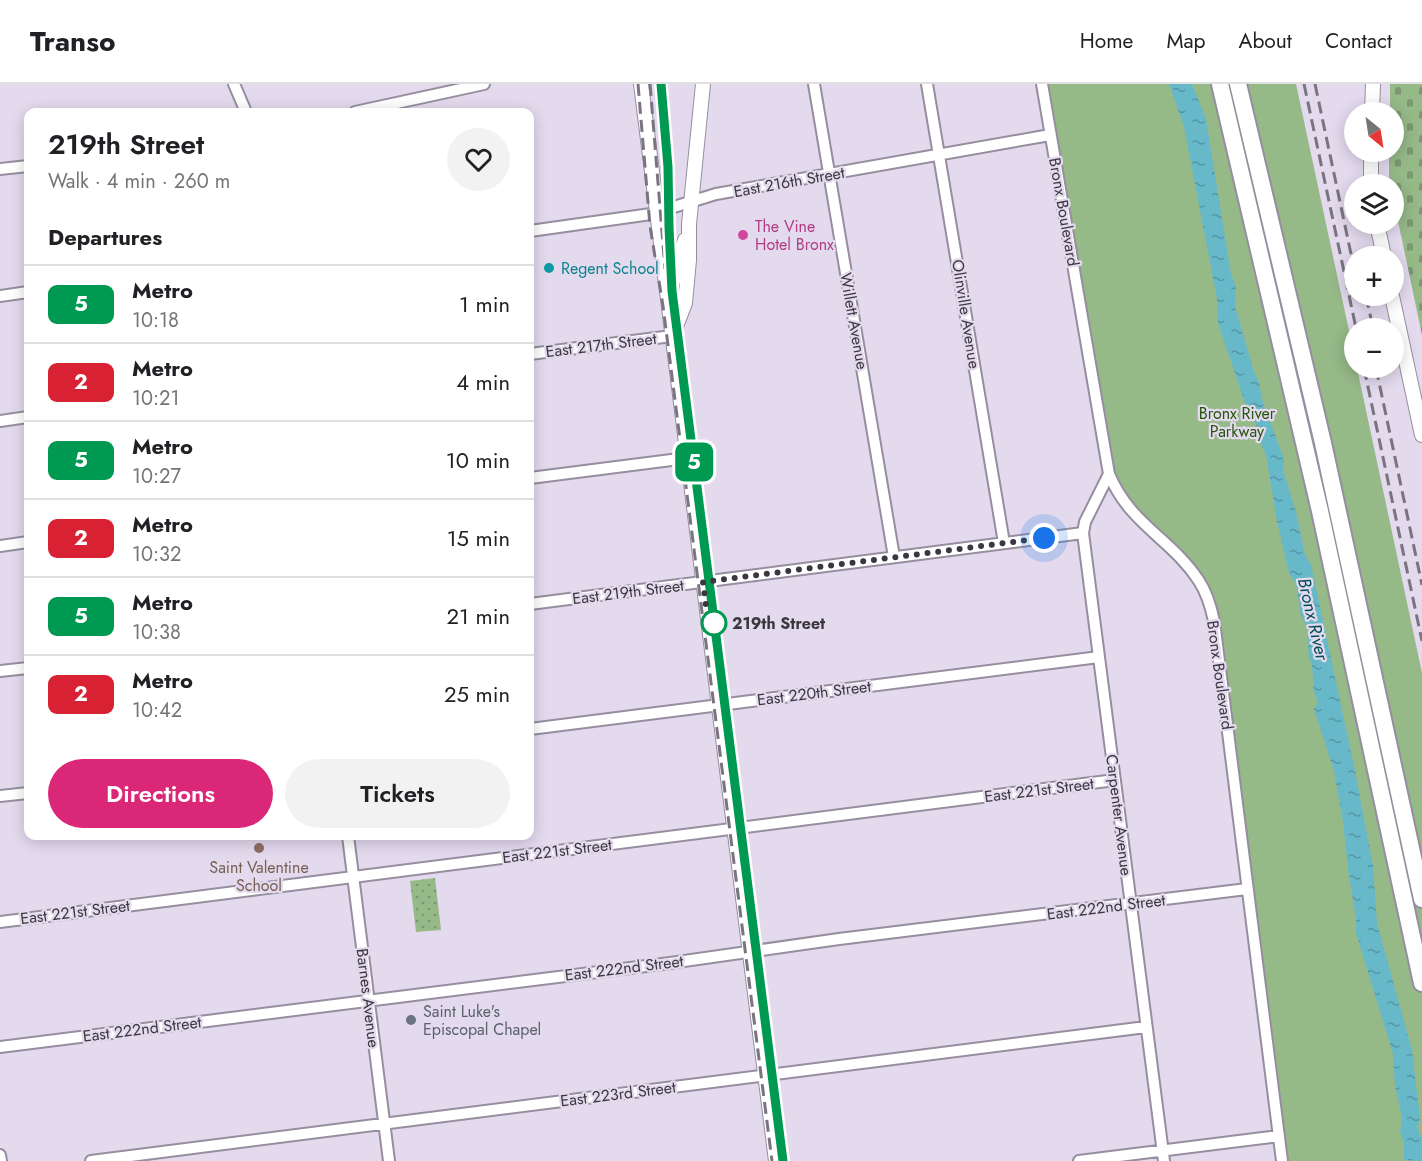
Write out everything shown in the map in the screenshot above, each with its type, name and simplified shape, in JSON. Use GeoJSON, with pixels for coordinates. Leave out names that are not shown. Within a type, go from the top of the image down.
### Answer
{"type":"FeatureCollection","features":[{"type":"Feature","properties":{"kind":"highway"},"geometry":{"type":"LineString","coordinates":[[1220,84],[1320,511],[1422,983]]}},
{"type":"Feature","properties":{"kind":"highway"},"geometry":{"type":"LineString","coordinates":[[1238,84],[1323,443],[1422,899]]}},
{"type":"Feature","properties":{"kind":"main road"},"geometry":{"type":"LineString","coordinates":[[641,84],[776,1161]]}},
{"type":"Feature","properties":{"kind":"main road"},"geometry":{"type":"LineString","coordinates":[[672,336],[685,303],[689,260],[689,224],[703,84]]}},
{"type":"Feature","properties":{"kind":"main road"},"geometry":{"type":"LineString","coordinates":[[1372,102],[1373,84]]}},
{"type":"Feature","properties":{"kind":"main road"},"geometry":{"type":"LineString","coordinates":[[667,302],[689,224]]}},
{"type":"Feature","properties":{"kind":"main road"},"geometry":{"type":"LineString","coordinates":[[1394,306],[1422,435]]}},
{"type":"Feature","properties":{"kind":"street"},"geometry":{"type":"LineString","coordinates":[[234,84],[244,108]]}},
{"type":"Feature","properties":{"kind":"street"},"geometry":{"type":"LineString","coordinates":[[373,108],[481,84]]}},
{"type":"Feature","properties":{"kind":"street","name":"Willett Avenue"},"geometry":{"type":"LineString","coordinates":[[814,84],[894,557]]}},
{"type":"Feature","properties":{"kind":"street","name":"Olinville Avenue"},"geometry":{"type":"LineString","coordinates":[[927,84],[1004,543]]}},
{"type":"Feature","properties":{"kind":"street","name":"Bronx Boulevard"},"geometry":{"type":"LineString","coordinates":[[1042,84],[1109,474],[1130,510],[1189,568],[1199,581],[1209,604],[1216,630],[1282,1161]]}},
{"type":"Feature","properties":{"kind":"street","name":"East 216th Street"},"geometry":{"type":"LineString","coordinates":[[534,230],[657,213],[716,194],[1050,135]]}},
{"type":"Feature","properties":{"kind":"street"},"geometry":{"type":"LineString","coordinates":[[0,170],[24,167]]}},
{"type":"Feature","properties":{"kind":"street"},"geometry":{"type":"LineString","coordinates":[[0,296],[24,293]]}},
{"type":"Feature","properties":{"kind":"street","name":"East 217th Street"},"geometry":{"type":"LineString","coordinates":[[534,353],[672,336]]}},
{"type":"Feature","properties":{"kind":"street"},"geometry":{"type":"LineString","coordinates":[[0,421],[24,418]]}},
{"type":"Feature","properties":{"kind":"street"},"geometry":{"type":"LineString","coordinates":[[534,477],[687,458]]}},
{"type":"Feature","properties":{"kind":"street","name":"Carpenter Avenue"},"geometry":{"type":"LineString","coordinates":[[1109,474],[1085,522],[1083,533],[1163,1156]]}},
{"type":"Feature","properties":{"kind":"street","name":"East 219th Street"},"geometry":{"type":"LineString","coordinates":[[534,603],[1083,533]]}},
{"type":"Feature","properties":{"kind":"street"},"geometry":{"type":"LineString","coordinates":[[0,546],[24,543]]}},
{"type":"Feature","properties":{"kind":"street","name":"East 220th Street"},"geometry":{"type":"LineString","coordinates":[[534,728],[1099,657]]}},
{"type":"Feature","properties":{"kind":"street"},"geometry":{"type":"LineString","coordinates":[[0,671],[24,668]]}},
{"type":"Feature","properties":{"kind":"street","name":"East 221st Street"},"geometry":{"type":"LineString","coordinates":[[0,922],[1114,780]]}},
{"type":"Feature","properties":{"kind":"street"},"geometry":{"type":"LineString","coordinates":[[0,796],[24,793]]}},
{"type":"Feature","properties":{"kind":"street","name":"Barnes Avenue"},"geometry":{"type":"LineString","coordinates":[[348,840],[389,1161]]}},
{"type":"Feature","properties":{"kind":"street","name":"East 222nd Street"},"geometry":{"type":"LineString","coordinates":[[0,1047],[1247,889]]}},
{"type":"Feature","properties":{"kind":"street","name":"East 223rd Street"},"geometry":{"type":"LineString","coordinates":[[90,1161],[1146,1027]]}},
{"type":"Feature","properties":{"kind":"street"},"geometry":{"type":"LineString","coordinates":[[1079,1161],[1163,1156],[1279,1136]]}},
{"type":"Feature","properties":{"kind":"street"},"geometry":{"type":"LineString","coordinates":[[0,1155],[1,1161]]}},
{"type":"Feature","properties":{"kind":"green space","name":"Bronx River Parkway"},"geometry":{"type":"Polygon","coordinates":[[[1047,84],[1296,84],[1346,318],[1344,318],[1344,378],[1359,378],[1422,673],[1422,1161],[1288,1161],[1219,621],[1201,576],[1179,547],[1129,498],[1115,472],[1047,84]]]}},
{"type":"Feature","properties":{"kind":"green space"},"geometry":{"type":"Polygon","coordinates":[[[1390,84],[1422,84],[1422,335],[1401,234],[1404,234],[1404,174],[1389,174],[1389,162],[1404,162],[1404,102],[1390,102],[1390,84]]]}},
{"type":"Feature","properties":{"kind":"green space"},"geometry":{"type":"Polygon","coordinates":[[[435,878],[441,930],[416,932],[410,881],[435,878]]]}},
{"type":"Feature","properties":{"kind":"water","name":"Bronx River"},"geometry":{"type":"Polygon","coordinates":[[[1169,84],[1192,84],[1206,119],[1231,274],[1236,286],[1235,306],[1259,382],[1263,403],[1284,459],[1283,470],[1296,512],[1305,554],[1311,565],[1373,865],[1377,923],[1412,1050],[1420,1120],[1417,1127],[1422,1140],[1422,1161],[1404,1160],[1404,1143],[1400,1132],[1402,1118],[1395,1086],[1393,1054],[1356,933],[1343,822],[1334,771],[1314,709],[1318,702],[1314,692],[1312,665],[1309,659],[1307,628],[1301,615],[1296,584],[1289,573],[1277,521],[1266,455],[1256,424],[1248,412],[1218,323],[1217,299],[1184,127],[1169,84]]]}},
{"type":"Feature","properties":{"kind":"railway"},"geometry":{"type":"LineString","coordinates":[[638,84],[650,226],[663,306],[772,1161]]}},
{"type":"Feature","properties":{"kind":"railway"},"geometry":{"type":"LineString","coordinates":[[650,84],[665,269]]}},
{"type":"Feature","properties":{"kind":"railway"},"geometry":{"type":"LineString","coordinates":[[661,84],[668,167],[669,225]]}},
{"type":"Feature","properties":{"kind":"railway"},"geometry":{"type":"LineString","coordinates":[[1304,84],[1354,318]]}},
{"type":"Feature","properties":{"kind":"railway"},"geometry":{"type":"LineString","coordinates":[[1315,84],[1349,246]]}},
{"type":"Feature","properties":{"kind":"railway"},"geometry":{"type":"LineString","coordinates":[[670,261],[783,1161]]}},
{"type":"Feature","properties":{"kind":"railway"},"geometry":{"type":"LineString","coordinates":[[1368,306],[1371,318]]}},
{"type":"Feature","properties":{"kind":"railway"},"geometry":{"type":"LineString","coordinates":[[1366,378],[1422,641]]}},
{"type":"Feature","properties":{"kind":"railway"},"geometry":{"type":"LineString","coordinates":[[1378,378],[1422,585]]}},
{"type":"Feature","properties":{"kind":"metro line","name":"5"},"geometry":{"type":"LineString","coordinates":[[661,84],[668,167],[672,291],[783,1161]]}},
{"type":"Feature","properties":{"kind":"place","name":"The Vine Hotel Bronx"},"geometry":{"type":"Point","coordinates":[743,235]}},
{"type":"Feature","properties":{"kind":"place","name":"Regent School"},"geometry":{"type":"Point","coordinates":[549,268]}},
{"type":"Feature","properties":{"kind":"place","name":"219th Street"},"geometry":{"type":"Point","coordinates":[714,623]}},
{"type":"Feature","properties":{"kind":"place","name":"Saint Valentine School"},"geometry":{"type":"Point","coordinates":[259,848]}},
{"type":"Feature","properties":{"kind":"place","name":"Saint Luke's Episcopal Chapel"},"geometry":{"type":"Point","coordinates":[411,1020]}},
{"type":"Feature","properties":{"kind":"route"},"geometry":{"type":"LineString","coordinates":[[714,623],[707,614],[703,582],[1044,538]]}}]}
